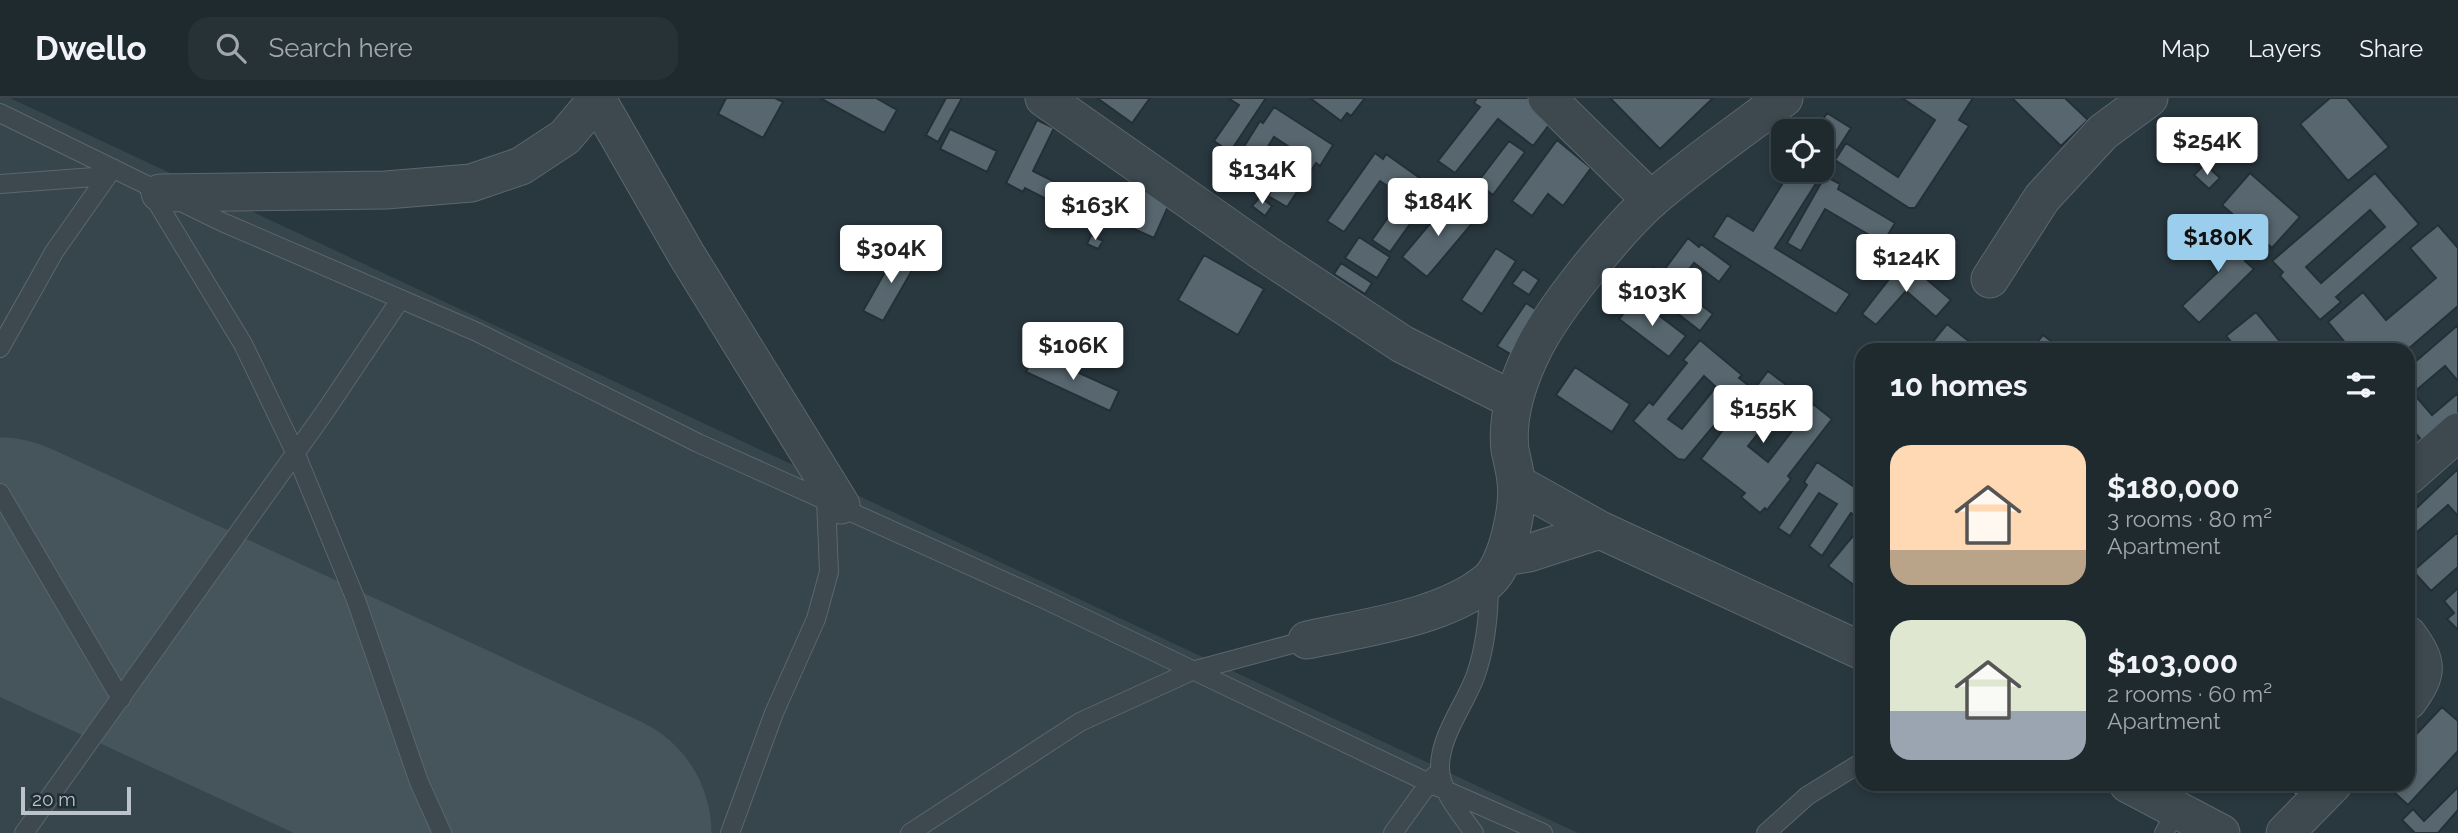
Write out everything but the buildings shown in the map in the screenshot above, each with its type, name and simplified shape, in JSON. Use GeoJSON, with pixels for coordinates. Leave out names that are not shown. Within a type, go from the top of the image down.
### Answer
{"type":"FeatureCollection","features":[{"type":"Feature","properties":{"kind":"street"},"geometry":{"type":"LineString","coordinates":[[1044,98],[1266,254],[1402,344],[1513,400]]}},
{"type":"Feature","properties":{"kind":"street"},"geometry":{"type":"LineString","coordinates":[[1547,98],[1651,200]]}},
{"type":"Feature","properties":{"kind":"street"},"geometry":{"type":"LineString","coordinates":[[1496,568],[1514,517],[1516,483],[1510,447],[1513,400],[1535,347],[1583,276],[1651,200],[1784,98]]}},
{"type":"Feature","properties":{"kind":"street"},"geometry":{"type":"LineString","coordinates":[[1990,279],[2042,198],[2103,132],[2150,98]]}},
{"type":"Feature","properties":{"kind":"street"},"geometry":{"type":"LineString","coordinates":[[154,189],[373,191],[471,183],[521,166],[565,137],[598,99],[833,502]]}},
{"type":"Feature","properties":{"kind":"street"},"geometry":{"type":"LineString","coordinates":[[2415,470],[2458,432]]}},
{"type":"Feature","properties":{"kind":"street"},"geometry":{"type":"LineString","coordinates":[[1516,483],[1600,530],[1855,648]]}},
{"type":"Feature","properties":{"kind":"street"},"geometry":{"type":"LineString","coordinates":[[1307,640],[1404,618],[1457,600],[1496,568],[1529,553],[1600,530]]}},
{"type":"Feature","properties":{"kind":"street"},"geometry":{"type":"LineString","coordinates":[[2415,645],[2425,667],[2422,682],[2415,692]]}},
{"type":"Feature","properties":{"kind":"street"},"geometry":{"type":"LineString","coordinates":[[2136,791],[2170,822],[2221,833]]}},
{"type":"Feature","properties":{"kind":"street"},"geometry":{"type":"LineString","coordinates":[[2285,833],[2326,791]]}},
{"type":"Feature","properties":{"kind":"lane"},"geometry":{"type":"LineString","coordinates":[[0,113],[110,172],[477,332],[698,443],[833,502],[1437,786],[1543,833]]}},
{"type":"Feature","properties":{"kind":"lane"},"geometry":{"type":"LineString","coordinates":[[0,184],[110,172]]}},
{"type":"Feature","properties":{"kind":"lane"},"geometry":{"type":"LineString","coordinates":[[0,348],[54,252],[110,172]]}},
{"type":"Feature","properties":{"kind":"lane"},"geometry":{"type":"LineString","coordinates":[[154,189],[243,344],[295,453],[356,600],[419,782],[442,833]]}},
{"type":"Feature","properties":{"kind":"lane"},"geometry":{"type":"LineString","coordinates":[[24,833],[295,453],[400,300]]}},
{"type":"Feature","properties":{"kind":"lane"},"geometry":{"type":"LineString","coordinates":[[0,493],[121,699]]}},
{"type":"Feature","properties":{"kind":"lane"},"geometry":{"type":"LineString","coordinates":[[730,833],[774,713],[817,619],[828,572],[833,502]]}},
{"type":"Feature","properties":{"kind":"lane"},"geometry":{"type":"LineString","coordinates":[[1394,833],[1437,786],[1442,750],[1475,676],[1496,568]]}},
{"type":"Feature","properties":{"kind":"lane"},"geometry":{"type":"LineString","coordinates":[[911,833],[1080,722],[1192,671],[1307,640]]}},
{"type":"Feature","properties":{"kind":"lane"},"geometry":{"type":"LineString","coordinates":[[1766,833],[1807,796],[1855,766]]}},
{"type":"Feature","properties":{"kind":"lane"},"geometry":{"type":"LineString","coordinates":[[1437,786],[1474,833]]}},
{"type":"Feature","properties":{"kind":"shaded area"},"geometry":{"type":"Polygon","coordinates":[[[0,98],[10,98],[1578,833],[0,833],[0,98]]]}},
{"type":"Feature","properties":{"kind":"runway"},"geometry":{"type":"LineString","coordinates":[[0,561],[588,833]]}}]}
